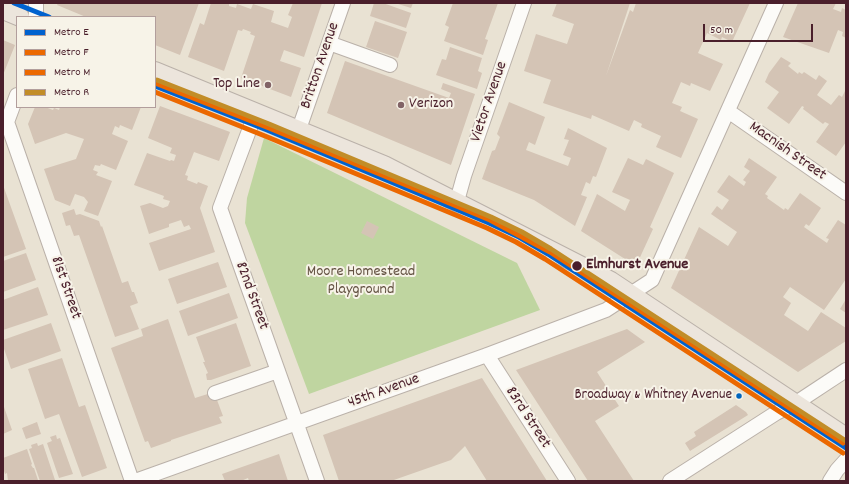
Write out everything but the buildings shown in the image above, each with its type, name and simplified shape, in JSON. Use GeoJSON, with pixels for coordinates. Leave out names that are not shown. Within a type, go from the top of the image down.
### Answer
{"type":"FeatureCollection","features":[{"type":"Feature","properties":{"kind":"main road"},"geometry":{"type":"LineString","coordinates":[[3,10],[18,16]]}},
{"type":"Feature","properties":{"kind":"main road"},"geometry":{"type":"LineString","coordinates":[[156,71],[384,165],[611,281],[846,437]]}},
{"type":"Feature","properties":{"kind":"street"},"geometry":{"type":"LineString","coordinates":[[36,3],[36,16]]}},
{"type":"Feature","properties":{"kind":"street","name":"Britton Avenue"},"geometry":{"type":"LineString","coordinates":[[299,130],[343,3]]}},
{"type":"Feature","properties":{"kind":"street","name":"Vietor Avenue"},"geometry":{"type":"LineString","coordinates":[[457,201],[464,176],[524,3]]}},
{"type":"Feature","properties":{"kind":"street"},"geometry":{"type":"LineString","coordinates":[[630,294],[652,280],[776,3]]}},
{"type":"Feature","properties":{"kind":"street"},"geometry":{"type":"LineString","coordinates":[[329,43],[390,65]]}},
{"type":"Feature","properties":{"kind":"street","name":"81st Street"},"geometry":{"type":"LineString","coordinates":[[16,98],[7,122],[132,481]]}},
{"type":"Feature","properties":{"kind":"street","name":"Macnish Street"},"geometry":{"type":"LineString","coordinates":[[728,111],[846,193]]}},
{"type":"Feature","properties":{"kind":"street","name":"82nd Street"},"geometry":{"type":"LineString","coordinates":[[256,112],[220,208],[317,481]]}},
{"type":"Feature","properties":{"kind":"street","name":"45th Avenue"},"geometry":{"type":"LineString","coordinates":[[135,481],[487,355],[606,310],[630,294]]}},
{"type":"Feature","properties":{"kind":"street","name":"83rd Street"},"geometry":{"type":"LineString","coordinates":[[487,355],[568,481]]}},
{"type":"Feature","properties":{"kind":"street"},"geometry":{"type":"LineString","coordinates":[[670,481],[776,413],[796,403],[846,370]]}},
{"type":"Feature","properties":{"kind":"street"},"geometry":{"type":"LineString","coordinates":[[215,393],[278,371]]}},
{"type":"Feature","properties":{"kind":"street"},"geometry":{"type":"LineString","coordinates":[[820,481],[838,470]]}},
{"type":"Feature","properties":{"kind":"green space","name":"Moore Homestead Playground"},"geometry":{"type":"Polygon","coordinates":[[[264,138],[517,263],[540,310],[309,394],[245,223],[247,198],[264,138]]]}},
{"type":"Feature","properties":{"kind":"metro line","name":"E"},"geometry":{"type":"LineString","coordinates":[[14,3],[46,16]]}},
{"type":"Feature","properties":{"kind":"metro line","name":"R"},"geometry":{"type":"LineString","coordinates":[[157,80],[269,124],[491,217],[522,232],[551,249],[846,441]]}},
{"type":"Feature","properties":{"kind":"metro line","name":"F"},"geometry":{"type":"LineString","coordinates":[[156,83],[269,128],[490,220],[550,252],[843,443]]}},
{"type":"Feature","properties":{"kind":"metro line","name":"E"},"geometry":{"type":"LineString","coordinates":[[156,86],[267,130],[519,237],[548,254],[846,448]]}},
{"type":"Feature","properties":{"kind":"metro line","name":"M"},"geometry":{"type":"LineString","coordinates":[[156,92],[487,228],[516,242],[545,259],[843,453]]}},
{"type":"Feature","properties":{"kind":"place","name":"Top Line"},"geometry":{"type":"Point","coordinates":[268,85]}},
{"type":"Feature","properties":{"kind":"place","name":"Verizon"},"geometry":{"type":"Point","coordinates":[401,105]}},
{"type":"Feature","properties":{"kind":"place","name":"Elmhurst Avenue"},"geometry":{"type":"Point","coordinates":[577,266]}},
{"type":"Feature","properties":{"kind":"place","name":"Broadway & Whitney Avenue"},"geometry":{"type":"Point","coordinates":[739,396]}}]}
